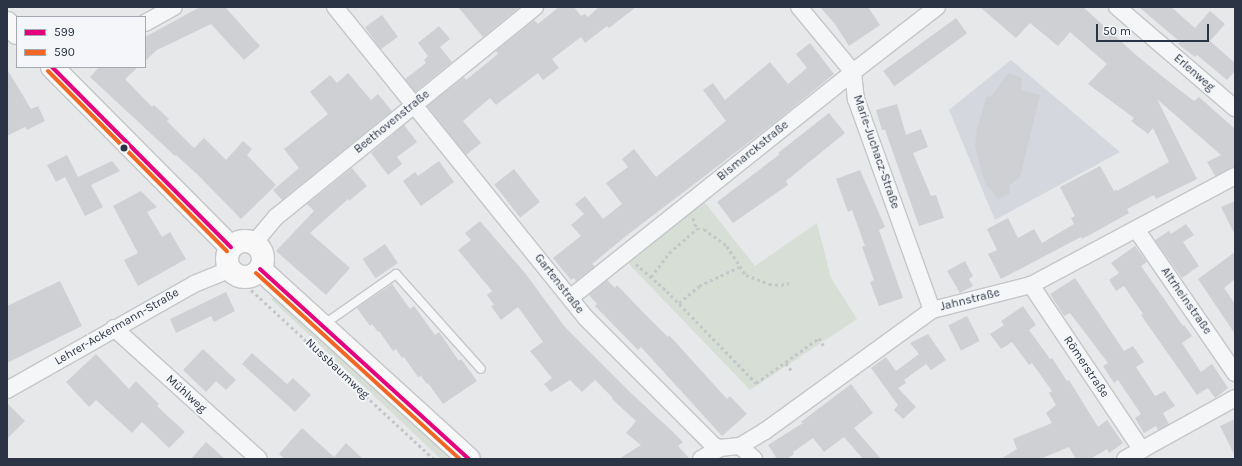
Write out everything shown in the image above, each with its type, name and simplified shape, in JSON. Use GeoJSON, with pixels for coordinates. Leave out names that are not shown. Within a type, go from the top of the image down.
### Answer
{"type":"FeatureCollection","features":[{"type":"Feature","properties":{"kind":"main road"},"geometry":{"type":"LineString","coordinates":[[7,24],[16,32]]}},
{"type":"Feature","properties":{"kind":"main road"},"geometry":{"type":"LineString","coordinates":[[56,68],[231,247]]}},
{"type":"Feature","properties":{"kind":"main road"},"geometry":{"type":"LineString","coordinates":[[244,272],[262,264],[262,252],[254,243],[250,241],[239,241],[231,247],[226,258],[244,272],[322,326],[469,459]]}},
{"type":"Feature","properties":{"kind":"street"},"geometry":{"type":"LineString","coordinates":[[146,22],[174,7]]}},
{"type":"Feature","properties":{"kind":"street","name":"Gartenstraße"},"geometry":{"type":"LineString","coordinates":[[335,7],[590,322],[714,446],[720,448]]}},
{"type":"Feature","properties":{"kind":"street","name":"Beethovenstraße"},"geometry":{"type":"LineString","coordinates":[[254,243],[276,217],[535,7]]}},
{"type":"Feature","properties":{"kind":"street"},"geometry":{"type":"LineString","coordinates":[[799,7],[853,72]]}},
{"type":"Feature","properties":{"kind":"street","name":"Bismarckstraße"},"geometry":{"type":"LineString","coordinates":[[570,298],[853,72],[937,7]]}},
{"type":"Feature","properties":{"kind":"street","name":"Erlenweg"},"geometry":{"type":"LineString","coordinates":[[1117,7],[1235,108]]}},
{"type":"Feature","properties":{"kind":"street","name":"Marie-Juchacz-Straße"},"geometry":{"type":"LineString","coordinates":[[853,72],[856,99],[932,310]]}},
{"type":"Feature","properties":{"kind":"street","name":"Jahnstraße"},"geometry":{"type":"LineString","coordinates":[[701,459],[720,448],[740,446],[765,431],[932,310],[1031,285],[1235,176]]}},
{"type":"Feature","properties":{"kind":"street","name":"Altrheinstraße"},"geometry":{"type":"LineString","coordinates":[[1136,229],[1235,373]]}},
{"type":"Feature","properties":{"kind":"street","name":"Lehrer-Ackermann-Straße"},"geometry":{"type":"LineString","coordinates":[[7,390],[194,284],[244,272]]}},
{"type":"Feature","properties":{"kind":"street","name":"Römerstraße"},"geometry":{"type":"LineString","coordinates":[[1031,285],[1142,450]]}},
{"type":"Feature","properties":{"kind":"street","name":"Mühlweg"},"geometry":{"type":"LineString","coordinates":[[114,328],[259,459]]}},
{"type":"Feature","properties":{"kind":"street"},"geometry":{"type":"LineString","coordinates":[[1125,459],[1235,398]]}},
{"type":"Feature","properties":{"kind":"street"},"geometry":{"type":"LineString","coordinates":[[740,446],[754,459]]}},
{"type":"Feature","properties":{"kind":"lane"},"geometry":{"type":"LineString","coordinates":[[322,326],[396,274],[481,369]]}},
{"type":"Feature","properties":{"kind":"path"},"geometry":{"type":"LineString","coordinates":[[651,277],[669,253],[697,229],[704,228],[727,246],[746,275],[769,284],[781,285],[789,283]]}},
{"type":"Feature","properties":{"kind":"path"},"geometry":{"type":"LineString","coordinates":[[626,254],[678,303],[756,383],[819,338],[824,346]]}},
{"type":"Feature","properties":{"kind":"path"},"geometry":{"type":"LineString","coordinates":[[678,303],[699,286],[740,266]]}},
{"type":"Feature","properties":{"kind":"path","name":"Nussbaumweg"},"geometry":{"type":"LineString","coordinates":[[244,272],[247,286],[434,459]]}},
{"type":"Feature","properties":{"kind":"path"},"geometry":{"type":"LineString","coordinates":[[786,363],[791,370]]}},
{"type":"Feature","properties":{"kind":"shaded area"},"geometry":{"type":"Polygon","coordinates":[[[1011,60],[1120,152],[995,220],[949,110],[1011,60]]]}},
{"type":"Feature","properties":{"kind":"shaded area"},"geometry":{"type":"Polygon","coordinates":[[[702,199],[755,266],[817,223],[831,278],[857,319],[750,390],[626,261],[702,199]]]}},
{"type":"Feature","properties":{"kind":"shaded area"},"geometry":{"type":"Polygon","coordinates":[[[279,295],[458,459],[441,459],[271,299],[279,295]]]}},
{"type":"Feature","properties":{"kind":"building"},"geometry":{"type":"Polygon","coordinates":[[[200,7],[225,7],[260,46],[244,60],[211,24],[157,50],[146,60],[146,36],[200,7]]]}},
{"type":"Feature","properties":{"kind":"building"},"geometry":{"type":"Polygon","coordinates":[[[458,7],[520,7],[483,37],[458,7]]]}},
{"type":"Feature","properties":{"kind":"building"},"geometry":{"type":"Polygon","coordinates":[[[559,7],[574,7],[581,16],[585,14],[588,17],[599,7],[636,7],[609,28],[607,26],[585,43],[581,37],[552,59],[559,68],[543,80],[538,73],[496,105],[490,98],[463,121],[481,143],[466,155],[427,106],[464,77],[466,80],[498,54],[496,51],[534,20],[538,24],[559,7]]]}},
{"type":"Feature","properties":{"kind":"building"},"geometry":{"type":"Polygon","coordinates":[[[820,7],[868,7],[880,25],[849,46],[835,24],[820,7]]]}},
{"type":"Feature","properties":{"kind":"building"},"geometry":{"type":"Polygon","coordinates":[[[980,7],[1083,7],[1136,55],[1168,81],[1194,101],[1199,97],[1235,129],[1235,167],[1215,176],[1207,162],[1221,155],[1157,99],[1197,179],[1156,199],[1154,195],[1127,209],[1129,213],[1097,231],[1082,239],[1081,237],[1001,279],[988,254],[997,250],[987,229],[1008,218],[1018,238],[1034,229],[1042,243],[1074,224],[1071,218],[1075,216],[1060,187],[1100,166],[1114,191],[1117,189],[1117,191],[1169,162],[1153,128],[1148,134],[1131,121],[1134,118],[1088,84],[1107,64],[1070,32],[1058,46],[1030,23],[1016,38],[980,7]]]}},
{"type":"Feature","properties":{"kind":"building"},"geometry":{"type":"Polygon","coordinates":[[[1139,7],[1171,7],[1195,28],[1210,11],[1225,24],[1210,41],[1235,63],[1235,71],[1227,80],[1197,55],[1195,57],[1178,44],[1180,42],[1139,7]]]}},
{"type":"Feature","properties":{"kind":"building"},"geometry":{"type":"Polygon","coordinates":[[[382,15],[398,37],[381,49],[365,27],[382,15]]]}},
{"type":"Feature","properties":{"kind":"building"},"geometry":{"type":"Polygon","coordinates":[[[956,18],[967,33],[894,86],[883,71],[956,18]]]}},
{"type":"Feature","properties":{"kind":"building"},"geometry":{"type":"Polygon","coordinates":[[[439,26],[450,39],[440,47],[452,62],[415,92],[405,79],[426,63],[424,60],[428,56],[418,43],[439,26]]]}},
{"type":"Feature","properties":{"kind":"building"},"geometry":{"type":"Polygon","coordinates":[[[810,43],[834,74],[774,123],[626,236],[592,264],[595,266],[576,281],[574,278],[571,280],[553,258],[581,236],[571,225],[584,214],[575,204],[585,196],[603,219],[622,204],[606,183],[628,167],[622,159],[634,149],[656,177],[726,121],[703,90],[713,83],[725,100],[770,62],[788,84],[807,68],[796,54],[810,43]]]}},
{"type":"Feature","properties":{"kind":"building"},"geometry":{"type":"Polygon","coordinates":[[[98,68],[137,68],[125,79],[152,107],[154,105],[169,119],[167,121],[194,148],[204,138],[226,160],[243,141],[252,149],[247,155],[276,185],[241,219],[197,174],[176,155],[175,156],[90,77],[98,68]]]}},
{"type":"Feature","properties":{"kind":"building"},"geometry":{"type":"Polygon","coordinates":[[[7,69],[31,109],[38,106],[45,121],[27,130],[25,127],[7,136],[7,69]]]}},
{"type":"Feature","properties":{"kind":"building"},"geometry":{"type":"Polygon","coordinates":[[[348,73],[371,100],[378,94],[392,111],[282,200],[273,190],[299,168],[284,149],[328,114],[310,92],[330,75],[337,83],[348,73]]]}},
{"type":"Feature","properties":{"kind":"building"},"geometry":{"type":"Polygon","coordinates":[[[1008,73],[1022,78],[1021,90],[1040,95],[1020,177],[1009,186],[1010,193],[998,199],[985,183],[975,147],[977,128],[987,96],[991,97],[1008,73]]]}},
{"type":"Feature","properties":{"kind":"building"},"geometry":{"type":"Polygon","coordinates":[[[897,104],[906,135],[921,129],[928,147],[913,153],[931,196],[936,195],[944,218],[919,226],[885,130],[882,130],[876,110],[897,104]]]}},
{"type":"Feature","properties":{"kind":"building"},"geometry":{"type":"Polygon","coordinates":[[[829,113],[845,133],[786,181],[788,185],[733,223],[717,202],[780,154],[778,153],[829,113]]]}},
{"type":"Feature","properties":{"kind":"building"},"geometry":{"type":"Polygon","coordinates":[[[404,125],[417,142],[397,157],[402,164],[388,175],[371,153],[404,125]]]}},
{"type":"Feature","properties":{"kind":"building"},"geometry":{"type":"Polygon","coordinates":[[[67,155],[78,177],[112,161],[120,171],[91,185],[103,207],[85,216],[65,177],[56,182],[47,165],[67,155]]]}},
{"type":"Feature","properties":{"kind":"building"},"geometry":{"type":"Polygon","coordinates":[[[439,161],[454,182],[421,206],[403,181],[415,172],[418,176],[439,161]]]}},
{"type":"Feature","properties":{"kind":"building"},"geometry":{"type":"Polygon","coordinates":[[[352,168],[367,186],[349,201],[348,199],[310,233],[350,268],[326,295],[276,251],[314,211],[307,204],[352,168]]]}},
{"type":"Feature","properties":{"kind":"building"},"geometry":{"type":"Polygon","coordinates":[[[514,169],[540,202],[520,217],[494,184],[514,169]]]}},
{"type":"Feature","properties":{"kind":"building"},"geometry":{"type":"Polygon","coordinates":[[[860,170],[885,227],[879,230],[903,298],[879,306],[870,282],[874,280],[862,247],[865,246],[852,210],[848,212],[836,179],[860,170]]]}},
{"type":"Feature","properties":{"kind":"building"},"geometry":{"type":"Polygon","coordinates":[[[141,191],[157,207],[147,212],[162,237],[170,232],[186,259],[138,286],[124,260],[138,253],[113,206],[141,191]]]}},
{"type":"Feature","properties":{"kind":"building"},"geometry":{"type":"Polygon","coordinates":[[[1235,201],[1235,235],[1221,207],[1235,201]]]}},
{"type":"Feature","properties":{"kind":"building"},"geometry":{"type":"Polygon","coordinates":[[[480,221],[525,273],[564,326],[632,394],[683,442],[678,446],[690,459],[619,459],[641,445],[626,433],[636,421],[612,399],[613,398],[595,380],[582,392],[570,380],[551,392],[544,384],[552,378],[530,351],[543,342],[518,307],[501,320],[491,306],[494,305],[487,295],[492,291],[458,250],[471,240],[465,233],[480,221]]]}},
{"type":"Feature","properties":{"kind":"building"},"geometry":{"type":"Polygon","coordinates":[[[1186,224],[1194,235],[1183,242],[1199,266],[1182,278],[1155,240],[1169,231],[1171,234],[1186,224]]]}},
{"type":"Feature","properties":{"kind":"building"},"geometry":{"type":"Polygon","coordinates":[[[385,244],[398,263],[375,278],[363,259],[385,244]]]}},
{"type":"Feature","properties":{"kind":"building"},"geometry":{"type":"Polygon","coordinates":[[[1135,246],[1147,262],[1141,266],[1183,326],[1184,325],[1192,336],[1182,343],[1201,372],[1212,364],[1228,388],[1215,398],[1208,388],[1197,395],[1141,315],[1143,314],[1124,286],[1116,291],[1109,280],[1119,273],[1111,263],[1135,246]]]}},
{"type":"Feature","properties":{"kind":"building"},"geometry":{"type":"Polygon","coordinates":[[[1235,252],[1235,279],[1224,288],[1235,304],[1235,334],[1198,279],[1235,252]]]}},
{"type":"Feature","properties":{"kind":"building"},"geometry":{"type":"Polygon","coordinates":[[[965,261],[973,276],[969,279],[973,286],[960,293],[947,271],[965,261]]]}},
{"type":"Feature","properties":{"kind":"building"},"geometry":{"type":"Polygon","coordinates":[[[1075,278],[1124,351],[1133,346],[1144,362],[1136,367],[1155,396],[1165,391],[1175,406],[1163,413],[1169,424],[1158,430],[1156,426],[1144,433],[1135,418],[1141,414],[1118,380],[1114,383],[1103,366],[1108,363],[1070,313],[1064,316],[1050,294],[1075,278]]]}},
{"type":"Feature","properties":{"kind":"building"},"geometry":{"type":"Polygon","coordinates":[[[607,280],[615,288],[617,285],[668,337],[669,335],[727,399],[730,396],[747,414],[722,436],[641,347],[638,350],[595,306],[597,304],[589,295],[607,280]]]}},
{"type":"Feature","properties":{"kind":"building"},"geometry":{"type":"Polygon","coordinates":[[[60,281],[82,326],[7,363],[7,306],[60,281]]]}},
{"type":"Feature","properties":{"kind":"building"},"geometry":{"type":"Polygon","coordinates":[[[392,284],[410,309],[414,306],[435,335],[439,332],[459,361],[461,359],[477,381],[443,404],[428,383],[427,384],[421,376],[418,377],[404,357],[402,358],[396,349],[393,351],[379,331],[378,332],[372,324],[370,326],[357,308],[392,284]]]}},
{"type":"Feature","properties":{"kind":"building"},"geometry":{"type":"Polygon","coordinates":[[[226,292],[235,311],[214,322],[211,316],[176,333],[170,319],[226,292]]]}},
{"type":"Feature","properties":{"kind":"building"},"geometry":{"type":"Polygon","coordinates":[[[1023,306],[1036,325],[1029,330],[1050,359],[1052,358],[1067,381],[1069,380],[1098,427],[1107,420],[1123,443],[1109,453],[1107,449],[1090,459],[1076,459],[1069,447],[1040,459],[1001,459],[1017,449],[1013,439],[1052,423],[1046,413],[1056,405],[1049,393],[1052,391],[1032,363],[1029,365],[1012,342],[1001,349],[990,334],[1004,325],[1001,321],[1023,306]]]}},
{"type":"Feature","properties":{"kind":"building"},"geometry":{"type":"Polygon","coordinates":[[[967,316],[980,341],[961,350],[948,326],[967,316]]]}},
{"type":"Feature","properties":{"kind":"building"},"geometry":{"type":"Polygon","coordinates":[[[928,334],[946,360],[931,370],[926,364],[904,380],[906,383],[898,388],[916,407],[903,419],[894,410],[898,405],[871,368],[886,357],[896,371],[919,354],[910,343],[928,334]]]}},
{"type":"Feature","properties":{"kind":"building"},"geometry":{"type":"Polygon","coordinates":[[[203,349],[236,380],[226,390],[216,381],[206,392],[183,370],[203,349]]]}},
{"type":"Feature","properties":{"kind":"building"},"geometry":{"type":"Polygon","coordinates":[[[252,353],[287,384],[293,378],[311,395],[295,412],[242,364],[252,353]]]}},
{"type":"Feature","properties":{"kind":"building"},"geometry":{"type":"Polygon","coordinates":[[[96,354],[129,389],[136,381],[159,404],[157,406],[185,432],[169,448],[142,422],[132,433],[96,400],[89,407],[66,382],[96,354]]]}},
{"type":"Feature","properties":{"kind":"building"},"geometry":{"type":"Polygon","coordinates":[[[851,384],[873,413],[854,428],[881,459],[863,459],[844,437],[824,452],[813,438],[793,452],[794,454],[787,459],[777,459],[768,445],[803,423],[801,422],[851,384]]]}},
{"type":"Feature","properties":{"kind":"building"},"geometry":{"type":"Polygon","coordinates":[[[7,403],[25,421],[7,439],[7,403]]]}},
{"type":"Feature","properties":{"kind":"building"},"geometry":{"type":"Polygon","coordinates":[[[1235,419],[1235,456],[1220,426],[1235,419]]]}},
{"type":"Feature","properties":{"kind":"building"},"geometry":{"type":"Polygon","coordinates":[[[302,428],[334,457],[346,443],[363,459],[285,459],[279,454],[302,428]]]}},
{"type":"Feature","properties":{"kind":"building"},"geometry":{"type":"Polygon","coordinates":[[[206,442],[225,459],[191,459],[206,442]]]}},
{"type":"Feature","properties":{"kind":"transit line","name":"599"},"geometry":{"type":"LineString","coordinates":[[53,68],[231,247]]}},
{"type":"Feature","properties":{"kind":"transit line","name":"590"},"geometry":{"type":"LineString","coordinates":[[48,71],[227,251]]}},
{"type":"Feature","properties":{"kind":"transit line","name":"599"},"geometry":{"type":"LineString","coordinates":[[260,269],[469,459]]}},
{"type":"Feature","properties":{"kind":"transit line","name":"590"},"geometry":{"type":"LineString","coordinates":[[256,273],[460,459]]}}]}
